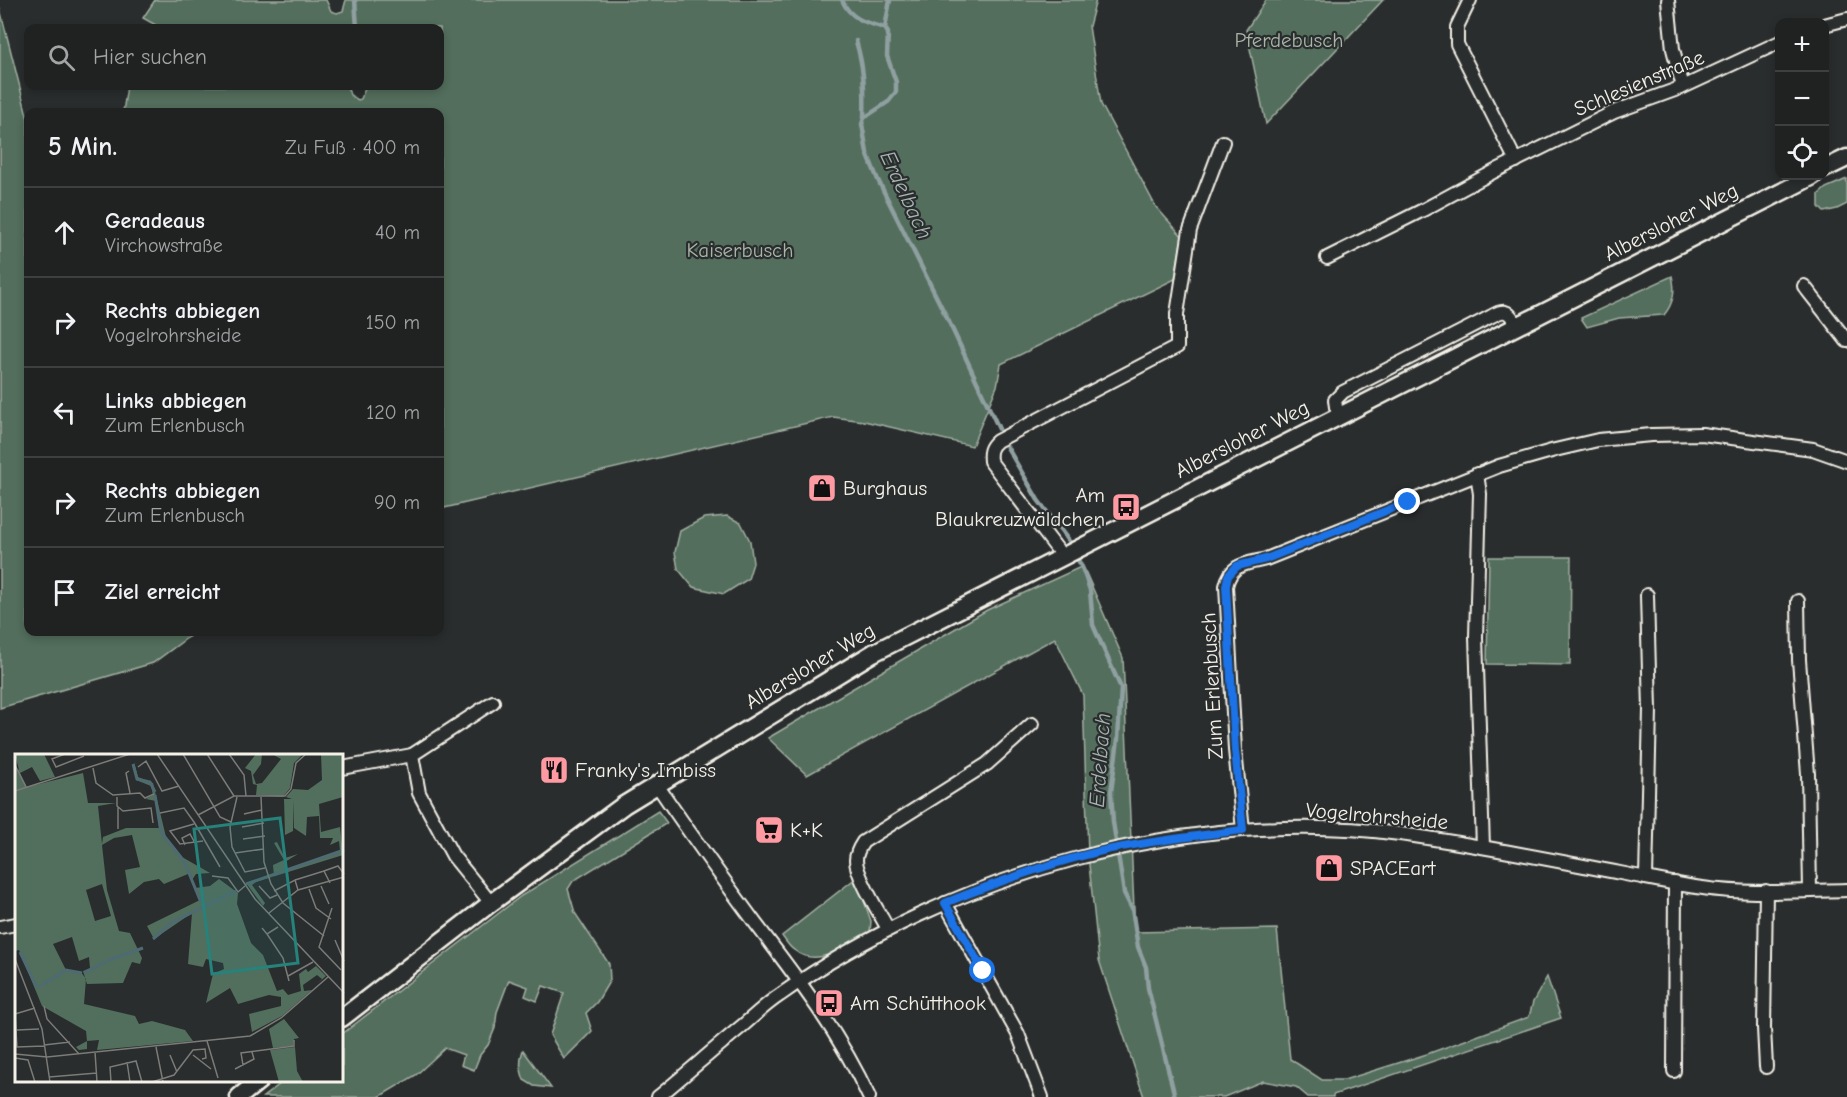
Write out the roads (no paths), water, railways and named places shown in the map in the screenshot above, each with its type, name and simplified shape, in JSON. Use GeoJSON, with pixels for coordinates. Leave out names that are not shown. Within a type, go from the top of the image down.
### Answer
{"type":"FeatureCollection","features":[{"type":"Feature","properties":{"kind":"main road"},"geometry":{"type":"LineString","coordinates":[[1829,167],[1847,158]]}},
{"type":"Feature","properties":{"kind":"main road","name":"Albersloher Weg"},"geometry":{"type":"LineString","coordinates":[[344,1015],[624,805],[873,652],[1805,180]]}},
{"type":"Feature","properties":{"kind":"main road"},"geometry":{"type":"LineString","coordinates":[[239,1097],[258,1082]]}},
{"type":"Feature","properties":{"kind":"street"},"geometry":{"type":"LineString","coordinates":[[1470,0],[1456,27],[1457,44],[1516,162]]}},
{"type":"Feature","properties":{"kind":"street"},"geometry":{"type":"LineString","coordinates":[[1668,0],[1673,49],[1683,87]]}},
{"type":"Feature","properties":{"kind":"street"},"geometry":{"type":"LineString","coordinates":[[1829,23],[1847,18]]}},
{"type":"Feature","properties":{"kind":"street","name":"Schlesienstraße"},"geometry":{"type":"LineString","coordinates":[[1327,258],[1614,112],[1683,87],[1775,44]]}},
{"type":"Feature","properties":{"kind":"street"},"geometry":{"type":"LineString","coordinates":[[1069,552],[1057,549],[990,461],[991,446],[1177,347],[1178,314],[1190,230],[1223,142]]}},
{"type":"Feature","properties":{"kind":"street"},"geometry":{"type":"LineString","coordinates":[[1804,286],[1847,341]]}},
{"type":"Feature","properties":{"kind":"street","name":"Zum Erlenbusch"},"geometry":{"type":"LineString","coordinates":[[1243,830],[1235,750],[1226,586],[1228,576],[1237,566],[1266,559],[1477,474],[1555,450],[1598,440],[1651,435],[1702,434],[1788,444],[1847,460]]}},
{"type":"Feature","properties":{"kind":"street"},"geometry":{"type":"LineString","coordinates":[[1477,474],[1480,494],[1476,637],[1483,847]]}},
{"type":"Feature","properties":{"kind":"street"},"geometry":{"type":"LineString","coordinates":[[1646,878],[1650,710],[1647,595]]}},
{"type":"Feature","properties":{"kind":"street"},"geometry":{"type":"LineString","coordinates":[[1798,601],[1799,660],[1808,774],[1810,891]]}},
{"type":"Feature","properties":{"kind":"street"},"geometry":{"type":"LineString","coordinates":[[344,768],[412,755],[493,702]]}},
{"type":"Feature","properties":{"kind":"street"},"geometry":{"type":"LineString","coordinates":[[888,929],[859,873],[856,861],[858,849],[863,843],[987,764],[1032,724]]}},
{"type":"Feature","properties":{"kind":"street"},"geometry":{"type":"LineString","coordinates":[[412,755],[419,793],[453,856],[492,903]]}},
{"type":"Feature","properties":{"kind":"street"},"geometry":{"type":"LineString","coordinates":[[657,785],[800,981],[859,1075],[869,1097]]}},
{"type":"Feature","properties":{"kind":"street","name":"Vogelrohrsheide"},"geometry":{"type":"LineString","coordinates":[[658,1097],[778,996],[888,929],[945,903],[1032,872],[1101,851],[1133,845],[1243,830],[1322,827],[1398,834],[1483,847],[1675,884],[1722,890],[1847,890]]}},
{"type":"Feature","properties":{"kind":"street"},"geometry":{"type":"LineString","coordinates":[[1674,1071],[1675,884]]}},
{"type":"Feature","properties":{"kind":"street"},"geometry":{"type":"LineString","coordinates":[[1766,891],[1764,1028],[1766,1067]]}},
{"type":"Feature","properties":{"kind":"street"},"geometry":{"type":"LineString","coordinates":[[945,903],[954,923],[1018,1034],[1042,1097]]}},
{"type":"Feature","properties":{"kind":"street"},"geometry":{"type":"LineString","coordinates":[[0,927],[15,924]]}},
{"type":"Feature","properties":{"kind":"waterway"},"geometry":{"type":"LineString","coordinates":[[355,0],[357,24]]}},
{"type":"Feature","properties":{"kind":"waterway","name":"Erdelbach"},"geometry":{"type":"LineString","coordinates":[[842,0],[854,16],[885,28],[888,33],[887,56],[896,82],[896,92],[888,102],[864,118],[862,124],[867,153],[999,429]]}},
{"type":"Feature","properties":{"kind":"waterway"},"geometry":{"type":"LineString","coordinates":[[885,28],[890,0]]}},
{"type":"Feature","properties":{"kind":"waterway"},"geometry":{"type":"LineString","coordinates":[[856,41],[863,79],[864,118]]}},
{"type":"Feature","properties":{"kind":"waterway","name":"Erdelbach"},"geometry":{"type":"LineString","coordinates":[[1007,447],[1038,500],[1069,541],[1083,570],[1090,590],[1093,625],[1121,688],[1118,739],[1111,792],[1113,822],[1124,893],[1132,909],[1138,947],[1146,967],[1148,988],[1175,1097]]}},
{"type":"Feature","properties":{"kind":"place","name":"Burghaus"},"geometry":{"type":"Point","coordinates":[822,488]}},
{"type":"Feature","properties":{"kind":"place","name":"Am Blaukreuzwäldchen"},"geometry":{"type":"Point","coordinates":[1126,507]}},
{"type":"Feature","properties":{"kind":"place","name":"Franky's Imbiss"},"geometry":{"type":"Point","coordinates":[554,770]}},
{"type":"Feature","properties":{"kind":"place","name":"K+K"},"geometry":{"type":"Point","coordinates":[769,830]}},
{"type":"Feature","properties":{"kind":"place","name":"SPACEart"},"geometry":{"type":"Point","coordinates":[1329,868]}},
{"type":"Feature","properties":{"kind":"place","name":"Am Schütthook"},"geometry":{"type":"Point","coordinates":[829,1003]}},
{"type":"Feature","properties":{"kind":"park label","name":"Pferdebusch"},"geometry":{"type":"Point","coordinates":[1289,40]}},
{"type":"Feature","properties":{"kind":"park label","name":"Kaiserbusch"},"geometry":{"type":"Point","coordinates":[740,250]}}]}
